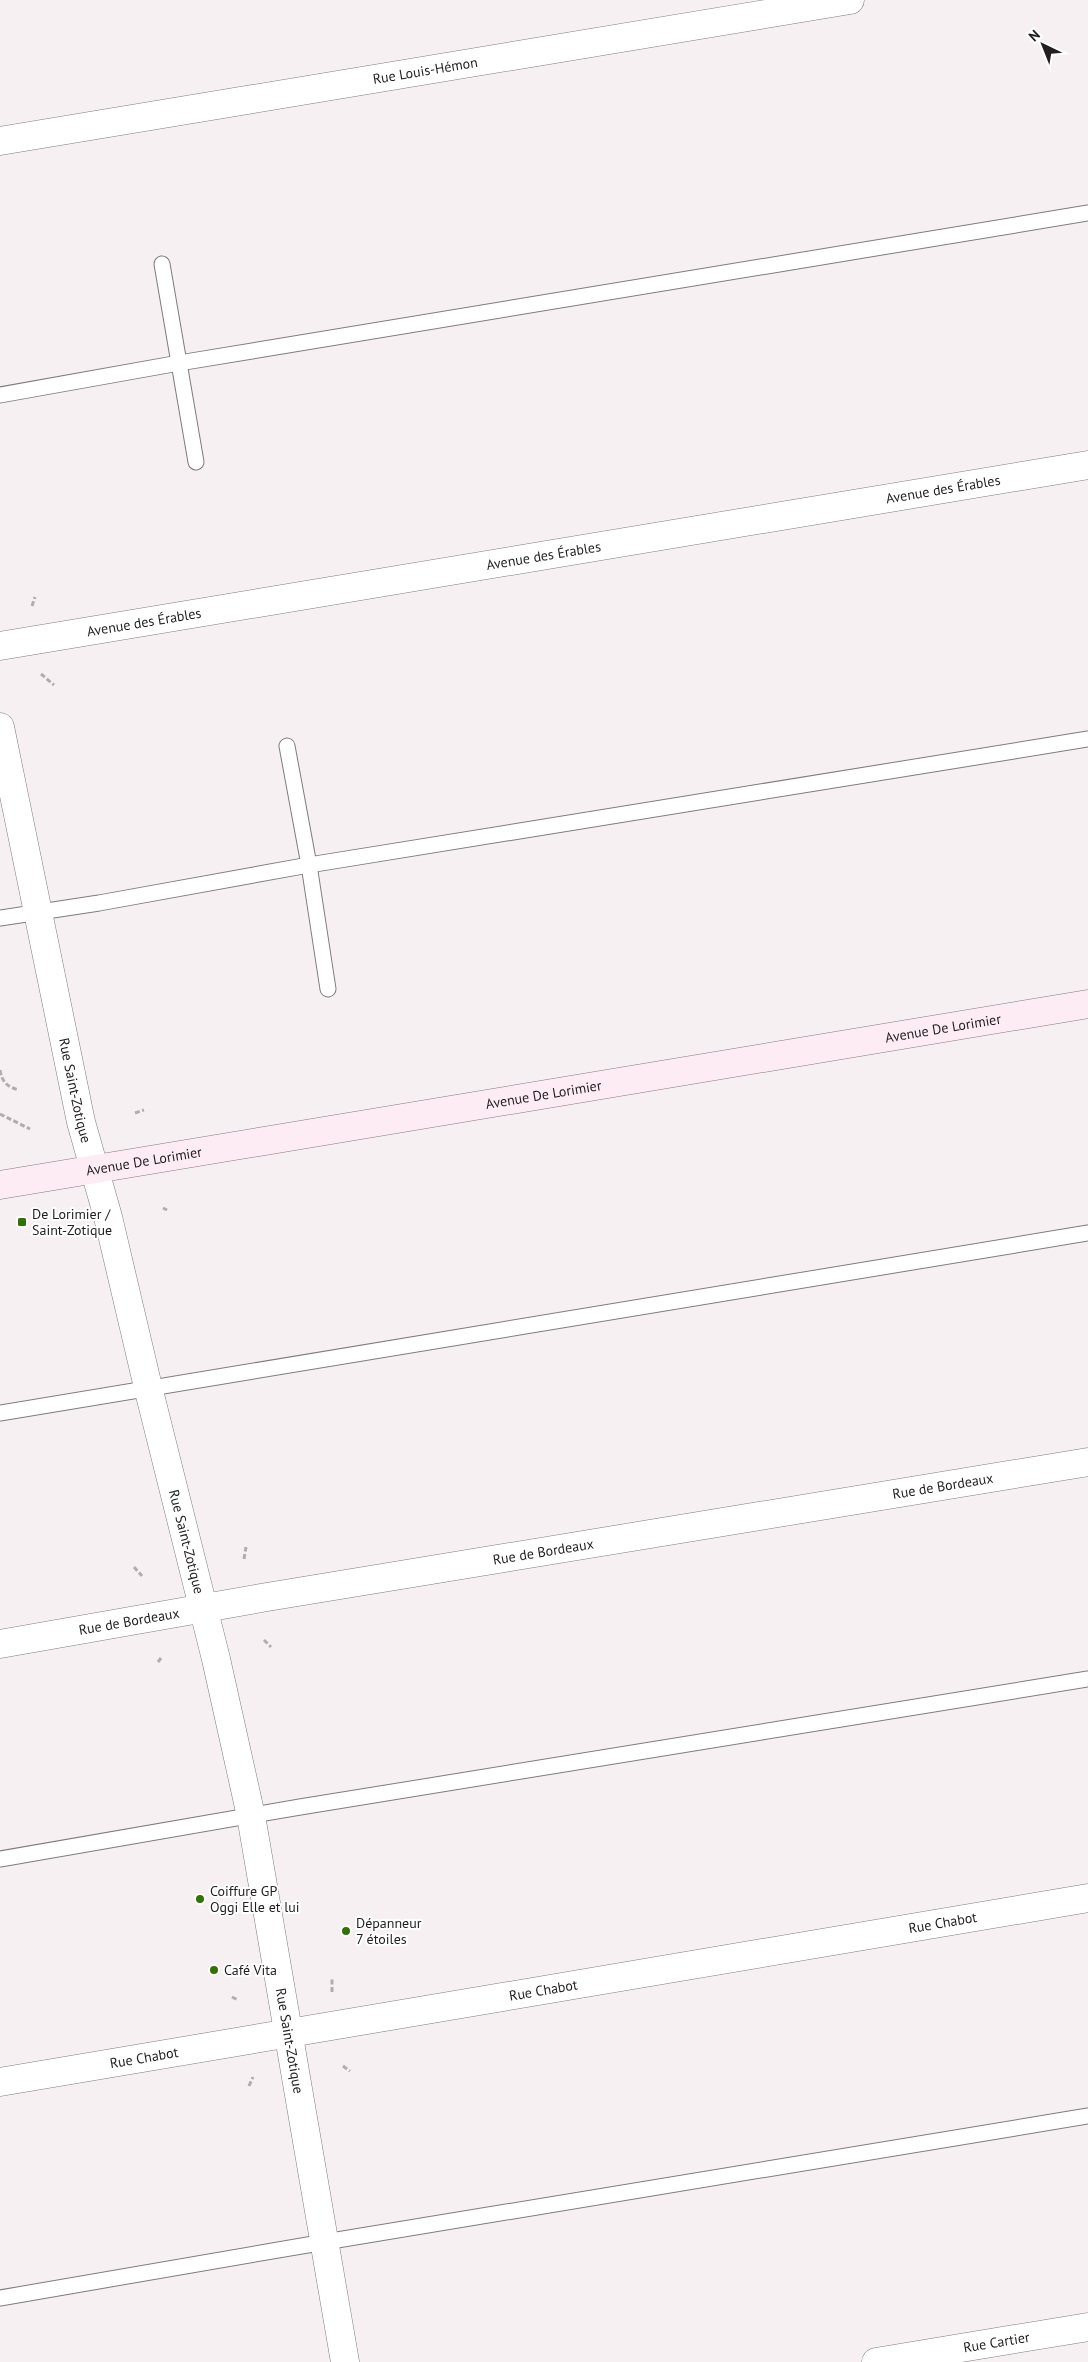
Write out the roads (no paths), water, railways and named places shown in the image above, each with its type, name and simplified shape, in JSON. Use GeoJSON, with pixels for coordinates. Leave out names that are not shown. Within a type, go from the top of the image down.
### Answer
{"type":"FeatureCollection","features":[{"type":"Feature","properties":{"kind":"main road","name":"Avenue De Lorimier"},"geometry":{"type":"LineString","coordinates":[[0,1185],[93,1168],[1088,1004]]}},
{"type":"Feature","properties":{"kind":"street","name":"Rue Louis-Hémon"},"geometry":{"type":"LineString","coordinates":[[0,141],[850,0]]}},
{"type":"Feature","properties":{"kind":"street","name":"Avenue des Érables"},"geometry":{"type":"LineString","coordinates":[[0,646],[1088,465]]}},
{"type":"Feature","properties":{"kind":"street","name":"Rue Saint-Zotique"},"geometry":{"type":"LineString","coordinates":[[0,727],[75,1098],[108,1217],[251,1816],[345,2362]]}},
{"type":"Feature","properties":{"kind":"street","name":"Rue de Bordeaux"},"geometry":{"type":"LineString","coordinates":[[0,1644],[1088,1462]]}},
{"type":"Feature","properties":{"kind":"street","name":"Rue Chabot"},"geometry":{"type":"LineString","coordinates":[[0,2082],[1088,1898]]}},
{"type":"Feature","properties":{"kind":"street","name":"Rue Cartier"},"geometry":{"type":"LineString","coordinates":[[876,2362],[1088,2327]]}},
{"type":"Feature","properties":{"kind":"lane"},"geometry":{"type":"LineString","coordinates":[[0,395],[179,363],[1088,213]]}},
{"type":"Feature","properties":{"kind":"lane"},"geometry":{"type":"LineString","coordinates":[[162,264],[196,462]]}},
{"type":"Feature","properties":{"kind":"lane"},"geometry":{"type":"LineString","coordinates":[[0,918],[99,903],[309,865],[1088,739]]}},
{"type":"Feature","properties":{"kind":"lane"},"geometry":{"type":"LineString","coordinates":[[287,746],[309,865],[328,989]]}},
{"type":"Feature","properties":{"kind":"lane"},"geometry":{"type":"LineString","coordinates":[[0,1412],[1088,1232]]}},
{"type":"Feature","properties":{"kind":"lane"},"geometry":{"type":"LineString","coordinates":[[0,1859],[251,1816],[1088,1680]]}},
{"type":"Feature","properties":{"kind":"lane"},"geometry":{"type":"LineString","coordinates":[[0,2298],[325,2242],[1088,2116]]}},
{"type":"Feature","properties":{"kind":"place","name":"De Lorimier / Saint-Zotique"},"geometry":{"type":"Point","coordinates":[22,1222]}},
{"type":"Feature","properties":{"kind":"place","name":"Coiffure GP Oggi Elle et lui"},"geometry":{"type":"Point","coordinates":[200,1899]}},
{"type":"Feature","properties":{"kind":"place","name":"Dépanneur 7 étoiles"},"geometry":{"type":"Point","coordinates":[346,1931]}},
{"type":"Feature","properties":{"kind":"place","name":"Café Vita"},"geometry":{"type":"Point","coordinates":[214,1970]}}]}
